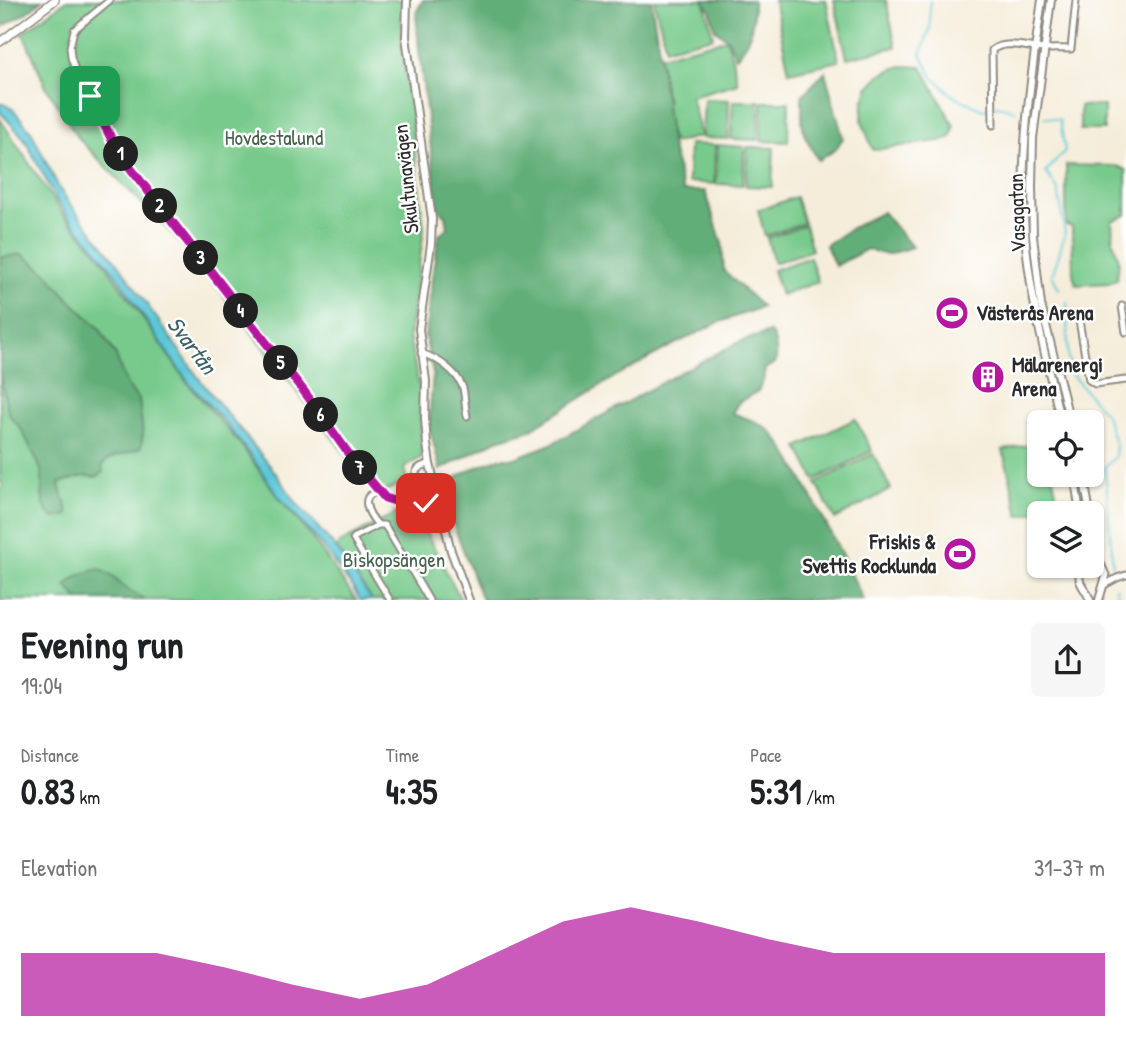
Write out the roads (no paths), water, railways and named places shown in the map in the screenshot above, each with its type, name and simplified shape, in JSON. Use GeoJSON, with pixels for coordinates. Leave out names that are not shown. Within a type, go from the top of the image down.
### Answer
{"type":"FeatureCollection","features":[{"type":"Feature","properties":{"kind":"main road"},"geometry":{"type":"LineString","coordinates":[[0,42],[55,0]]}},
{"type":"Feature","properties":{"kind":"street"},"geometry":{"type":"LineString","coordinates":[[110,0],[74,30],[70,47],[75,70],[113,142],[142,184],[385,498],[422,508],[427,501],[415,473],[419,467],[429,464]]}},
{"type":"Feature","properties":{"kind":"street","name":"Skultunavägen"},"geometry":{"type":"LineString","coordinates":[[407,0],[406,37],[432,218],[419,320],[426,381],[425,419],[429,464],[451,551],[469,600]]}},
{"type":"Feature","properties":{"kind":"street","name":"Vasagatan"},"geometry":{"type":"LineString","coordinates":[[1042,0],[1025,139],[1024,232],[1031,295],[1058,410]]}},
{"type":"Feature","properties":{"kind":"street","name":"Vasagatan"},"geometry":{"type":"LineString","coordinates":[[1051,0],[1033,138],[1032,187],[1041,305],[1067,410]]}},
{"type":"Feature","properties":{"kind":"street"},"geometry":{"type":"LineString","coordinates":[[993,125],[992,50],[1019,45],[1070,49],[1076,0]]}},
{"type":"Feature","properties":{"kind":"street"},"geometry":{"type":"LineString","coordinates":[[1122,306],[1126,332]]}},
{"type":"Feature","properties":{"kind":"street"},"geometry":{"type":"LineString","coordinates":[[1078,314],[1089,380],[1095,384],[1126,380]]}},
{"type":"Feature","properties":{"kind":"street"},"geometry":{"type":"LineString","coordinates":[[421,353],[457,376],[463,391],[467,416]]}},
{"type":"Feature","properties":{"kind":"street"},"geometry":{"type":"LineString","coordinates":[[378,526],[370,516],[368,500],[371,494],[381,492]]}},
{"type":"Feature","properties":{"kind":"street"},"geometry":{"type":"LineString","coordinates":[[390,600],[353,539],[378,526],[387,529],[429,600]]}},
{"type":"Feature","properties":{"kind":"street"},"geometry":{"type":"LineString","coordinates":[[1104,572],[1117,578]]}},
{"type":"Feature","properties":{"kind":"street"},"geometry":{"type":"LineString","coordinates":[[1083,588],[1093,592],[1126,575]]}},
{"type":"Feature","properties":{"kind":"street"},"geometry":{"type":"LineString","coordinates":[[1078,578],[1090,600]]}},
{"type":"Feature","properties":{"kind":"street"},"geometry":{"type":"LineString","coordinates":[[1099,600],[1104,578]]}},
{"type":"Feature","properties":{"kind":"water"},"geometry":{"type":"Polygon","coordinates":[[[0,102],[13,109],[31,131],[59,188],[70,204],[120,266],[203,384],[272,468],[298,505],[337,549],[372,600],[360,600],[318,541],[279,497],[222,419],[189,383],[119,279],[57,201],[24,138],[0,112],[0,102]]]}},
{"type":"Feature","properties":{"kind":"waterway"},"geometry":{"type":"LineString","coordinates":[[930,0],[930,29],[921,54],[932,76],[952,95],[983,110],[990,108]]}},
{"type":"Feature","properties":{"kind":"waterway"},"geometry":{"type":"LineString","coordinates":[[995,107],[1016,111]]}},
{"type":"Feature","properties":{"kind":"waterway"},"geometry":{"type":"LineString","coordinates":[[1045,117],[1060,120],[1065,151],[1046,172],[1058,190],[1065,233],[1052,275],[1059,289]]}},
{"type":"Feature","properties":{"kind":"waterway"},"geometry":{"type":"LineString","coordinates":[[1067,302],[1068,357],[1072,375],[1106,415],[1116,445],[1115,457],[1105,467],[1113,568]]}},
{"type":"Feature","properties":{"kind":"waterway"},"geometry":{"type":"LineString","coordinates":[[1116,587],[1119,600]]}},
{"type":"Feature","properties":{"kind":"place","name":"Västerås Arena"},"geometry":{"type":"Point","coordinates":[952,313]}},
{"type":"Feature","properties":{"kind":"place","name":"Mälarenergi Arena"},"geometry":{"type":"Point","coordinates":[988,377]}},
{"type":"Feature","properties":{"kind":"place","name":"Friskis & Svettis Rocklunda"},"geometry":{"type":"Point","coordinates":[960,554]}},
{"type":"Feature","properties":{"kind":"park label","name":"Hovdestalund"},"geometry":{"type":"Point","coordinates":[274,138]}},
{"type":"Feature","properties":{"kind":"park label","name":"Biskopsängen"},"geometry":{"type":"Point","coordinates":[394,560]}},
{"type":"Feature","properties":{"kind":"water label","name":"Svartån"},"geometry":{"type":"Point","coordinates":[192,345]}}]}
